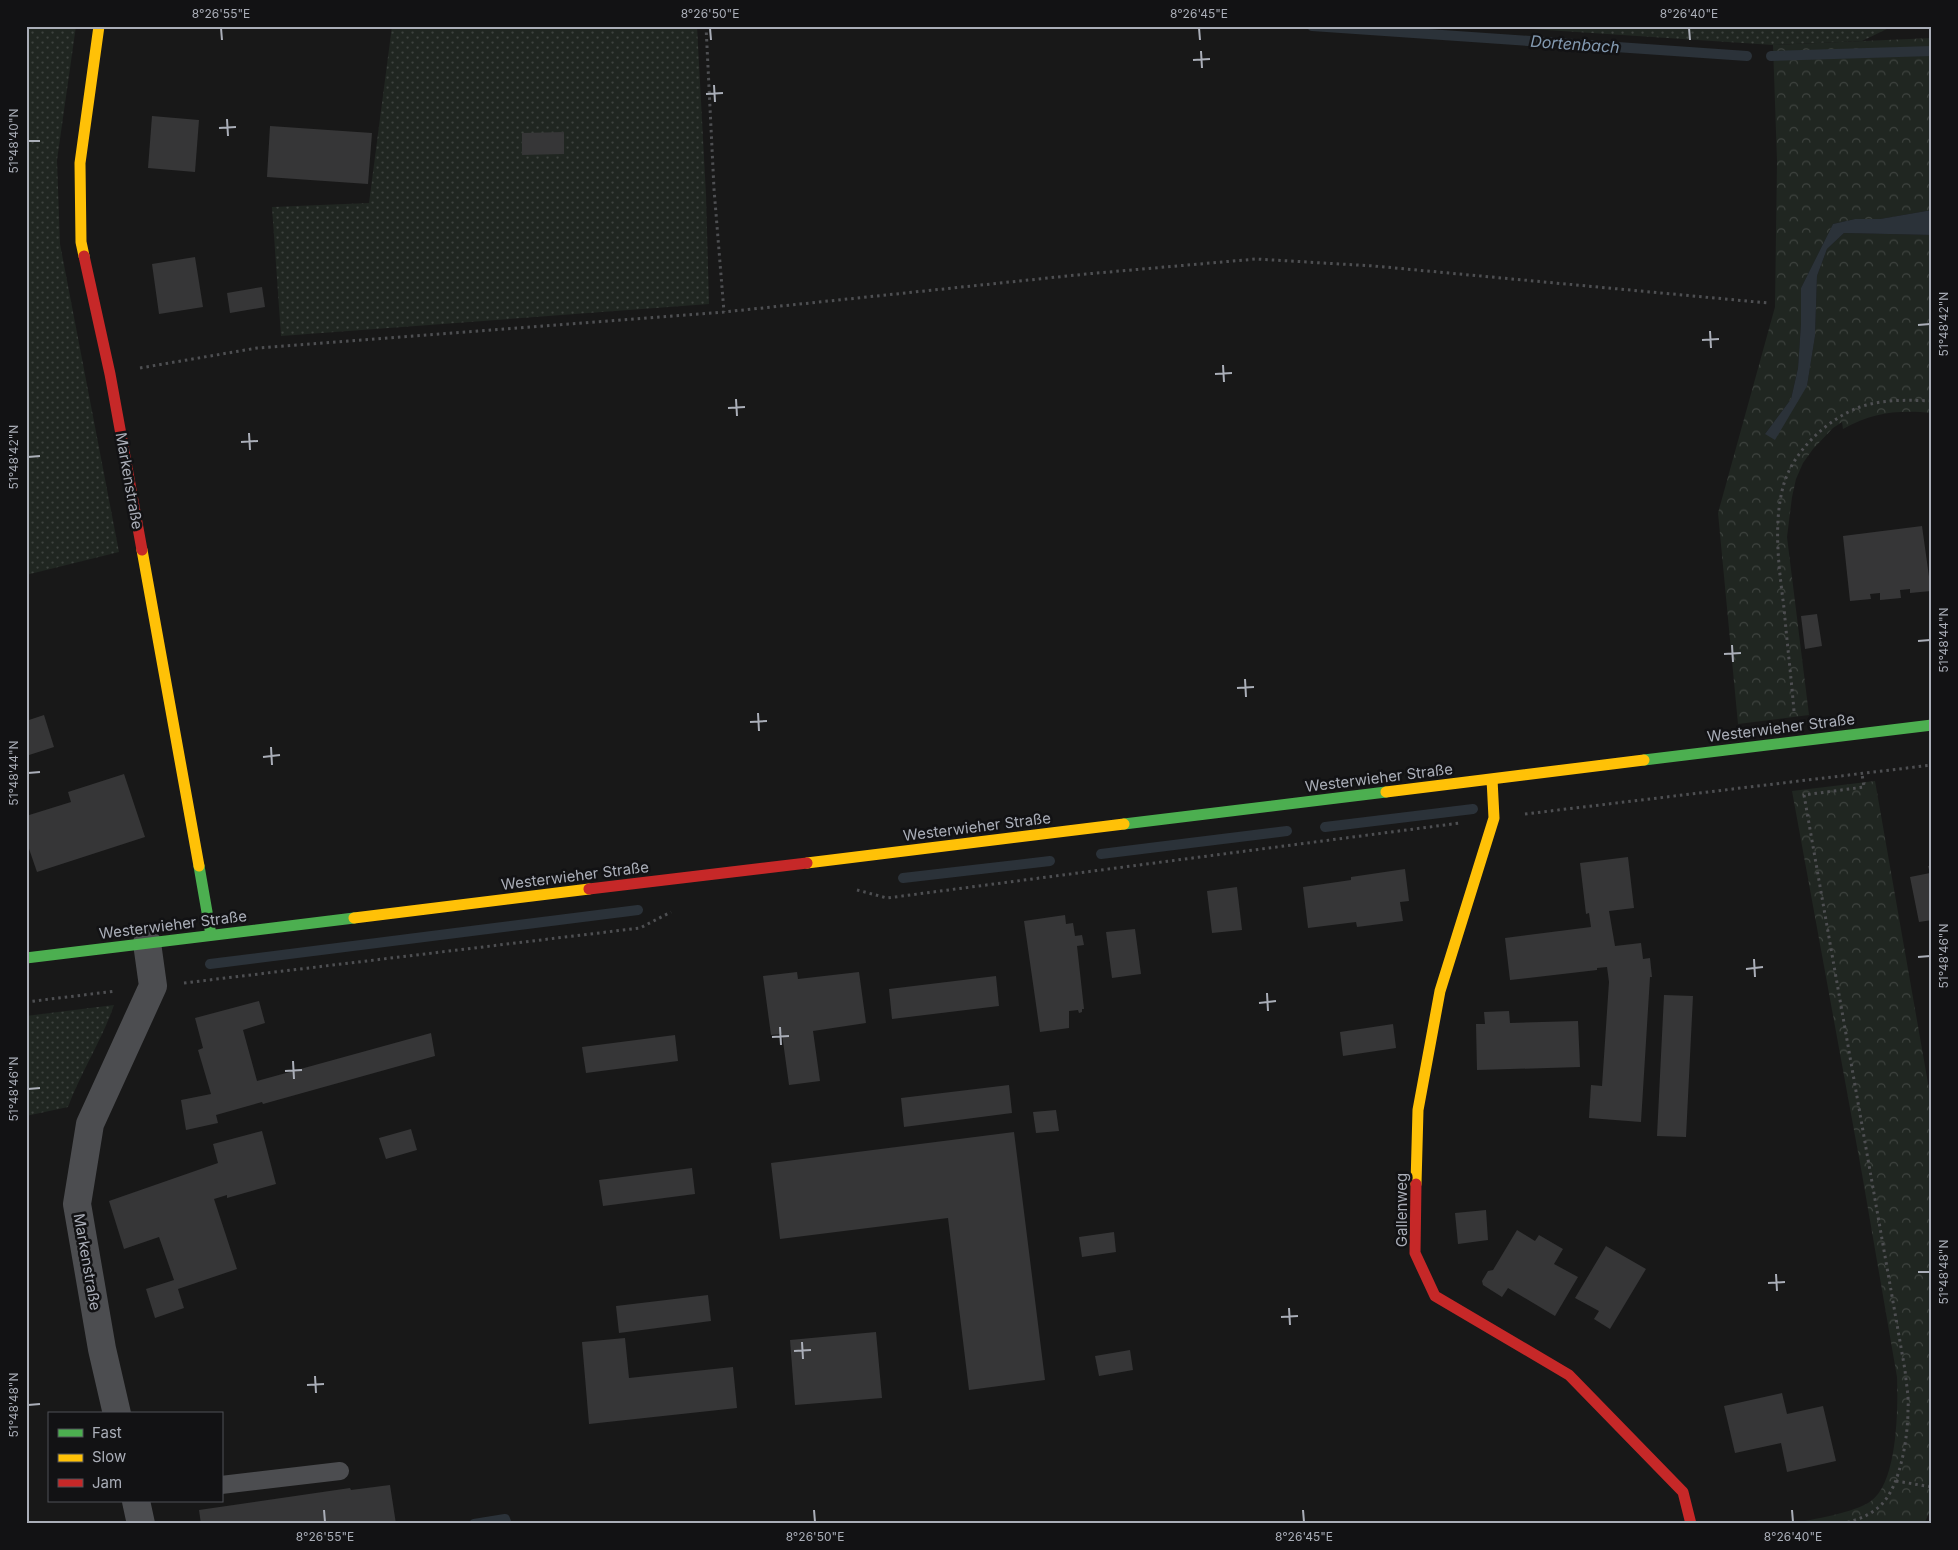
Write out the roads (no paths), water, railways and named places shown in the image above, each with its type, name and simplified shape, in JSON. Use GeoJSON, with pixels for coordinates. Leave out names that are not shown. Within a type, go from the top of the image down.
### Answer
{"type":"FeatureCollection","features":[{"type":"Feature","properties":{"kind":"main road","name":"Markenstraße"},"geometry":{"type":"LineString","coordinates":[[99,26],[80,163],[81,242],[110,374],[211,935]]}},
{"type":"Feature","properties":{"kind":"main road","name":"Westerwieher Straße"},"geometry":{"type":"LineString","coordinates":[[26,958],[1932,725]]}},
{"type":"Feature","properties":{"kind":"main road","name":"Gallenweg"},"geometry":{"type":"LineString","coordinates":[[1492,779],[1494,818],[1440,991],[1418,1110],[1415,1253],[1434,1296],[1569,1375],[1683,1492],[1691,1524]]}},
{"type":"Feature","properties":{"kind":"street","name":"Markenstraße"},"geometry":{"type":"LineString","coordinates":[[116,1412],[102,1349],[77,1204],[90,1124],[153,986],[147,943]]}},
{"type":"Feature","properties":{"kind":"street"},"geometry":{"type":"LineString","coordinates":[[136,1502],[141,1524]]}},
{"type":"Feature","properties":{"kind":"lane"},"geometry":{"type":"LineString","coordinates":[[222,1485],[340,1471]]}},
{"type":"Feature","properties":{"kind":"waterway","name":"Dortenbach"},"geometry":{"type":"LineString","coordinates":[[1312,26],[1747,56]]}},
{"type":"Feature","properties":{"kind":"waterway","name":"Dortenbach"},"geometry":{"type":"LineString","coordinates":[[1771,56],[1932,51]]}},
{"type":"Feature","properties":{"kind":"waterway"},"geometry":{"type":"LineString","coordinates":[[1325,827],[1473,809]]}},
{"type":"Feature","properties":{"kind":"waterway"},"geometry":{"type":"LineString","coordinates":[[1101,854],[1287,831]]}},
{"type":"Feature","properties":{"kind":"waterway"},"geometry":{"type":"LineString","coordinates":[[903,878],[1050,861]]}},
{"type":"Feature","properties":{"kind":"waterway"},"geometry":{"type":"LineString","coordinates":[[210,964],[638,910]]}},
{"type":"Feature","properties":{"kind":"waterway"},"geometry":{"type":"LineString","coordinates":[[474,1524],[505,1519],[507,1524]]}}]}
